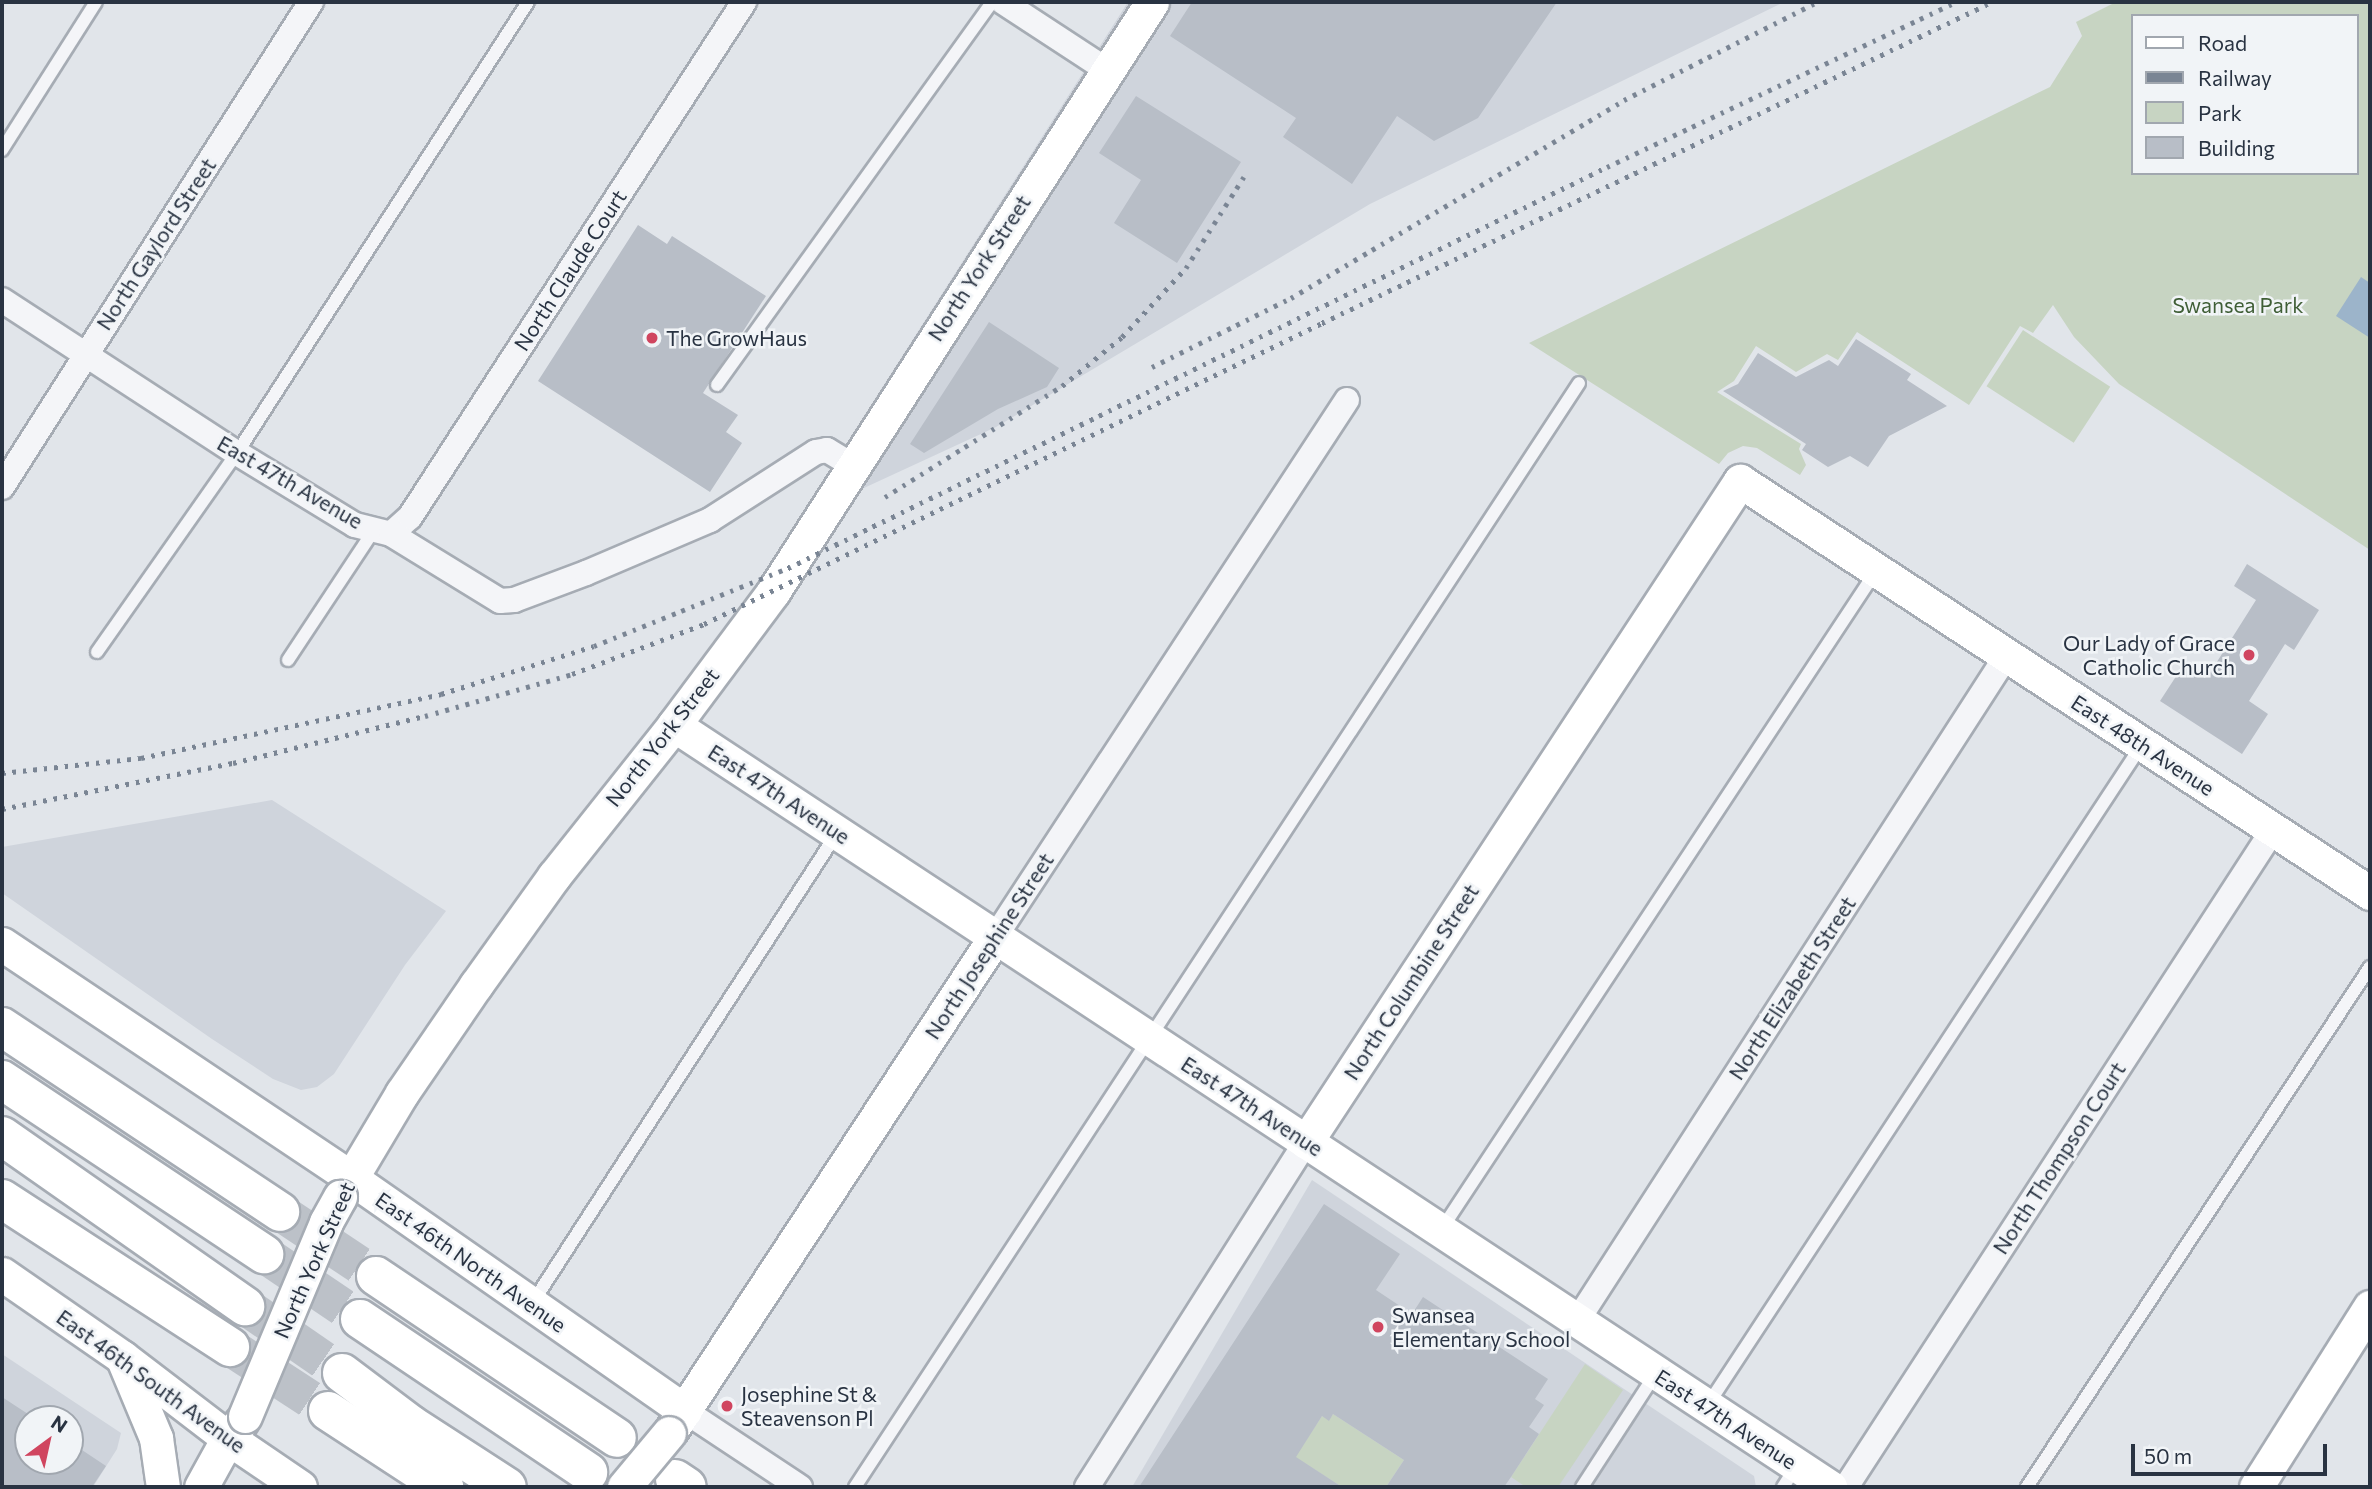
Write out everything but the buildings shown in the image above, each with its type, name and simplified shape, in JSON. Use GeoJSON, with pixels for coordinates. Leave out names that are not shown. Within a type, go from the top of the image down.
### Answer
{"type":"FeatureCollection","features":[{"type":"Feature","properties":{"kind":"highway"},"geometry":{"type":"LineString","coordinates":[[2,1027],[281,1212]]}},
{"type":"Feature","properties":{"kind":"highway"},"geometry":{"type":"LineString","coordinates":[[2,1080],[264,1254]]}},
{"type":"Feature","properties":{"kind":"highway"},"geometry":{"type":"LineString","coordinates":[[2,1136],[245,1306]]}},
{"type":"Feature","properties":{"kind":"highway"},"geometry":{"type":"LineString","coordinates":[[2,1199],[230,1347]]}},
{"type":"Feature","properties":{"kind":"highway"},"geometry":{"type":"LineString","coordinates":[[376,1276],[617,1438]]}},
{"type":"Feature","properties":{"kind":"highway"},"geometry":{"type":"LineString","coordinates":[[360,1319],[588,1472]]}},
{"type":"Feature","properties":{"kind":"highway"},"geometry":{"type":"LineString","coordinates":[[342,1373],[411,1424],[507,1487]]}},
{"type":"Feature","properties":{"kind":"highway"},"geometry":{"type":"LineString","coordinates":[[328,1411],[444,1487]]}},
{"type":"Feature","properties":{"kind":"street","name":"North Gaylord Street"},"geometry":{"type":"LineString","coordinates":[[2,486],[311,2]]}},
{"type":"Feature","properties":{"kind":"street","name":"North Claude Court"},"geometry":{"type":"LineString","coordinates":[[382,532],[410,517],[744,2]]}},
{"type":"Feature","properties":{"kind":"street"},"geometry":{"type":"LineString","coordinates":[[1003,2],[1107,70]]}},
{"type":"Feature","properties":{"kind":"street","name":"North York Street"},"geometry":{"type":"LineString","coordinates":[[201,1487],[236,1427],[326,1222],[402,1093],[594,822],[674,725],[773,592],[1152,2]]}},
{"type":"Feature","properties":{"kind":"street","name":"East 47th Avenue"},"geometry":{"type":"LineString","coordinates":[[2,300],[237,453],[355,525],[382,532],[500,601],[514,600],[586,573],[710,520],[816,452],[827,450],[852,466]]}},
{"type":"Feature","properties":{"kind":"street","name":"North Josephine Street"},"geometry":{"type":"LineString","coordinates":[[624,1487],[677,1422],[1347,400]]}},
{"type":"Feature","properties":{"kind":"street","name":"East 48th Avenue"},"geometry":{"type":"LineString","coordinates":[[1740,481],[2370,893]]}},
{"type":"Feature","properties":{"kind":"street","name":"North Columbine Street"},"geometry":{"type":"LineString","coordinates":[[1087,1487],[1306,1142],[1740,481]]}},
{"type":"Feature","properties":{"kind":"street","name":"North Elizabeth Street"},"geometry":{"type":"LineString","coordinates":[[1577,1321],[2007,655]]}},
{"type":"Feature","properties":{"kind":"street","name":"East 47th Avenue"},"geometry":{"type":"LineString","coordinates":[[674,725],[1707,1406],[1790,1477],[1830,1487]]}},
{"type":"Feature","properties":{"kind":"street","name":"North Thompson Court"},"geometry":{"type":"LineString","coordinates":[[1846,1487],[2273,830]]}},
{"type":"Feature","properties":{"kind":"street","name":"East 46th North Avenue"},"geometry":{"type":"LineString","coordinates":[[2,944],[345,1188],[532,1305],[677,1422],[800,1487]]}},
{"type":"Feature","properties":{"kind":"street","name":"East 46th South Avenue"},"geometry":{"type":"LineString","coordinates":[[2,1274],[122,1357],[236,1427],[300,1487]]}},
{"type":"Feature","properties":{"kind":"street"},"geometry":{"type":"LineString","coordinates":[[2256,1487],[2370,1307]]}},
{"type":"Feature","properties":{"kind":"street"},"geometry":{"type":"LineString","coordinates":[[122,1357],[156,1438],[163,1487]]}},
{"type":"Feature","properties":{"kind":"lane"},"geometry":{"type":"LineString","coordinates":[[2,150],[96,2]]}},
{"type":"Feature","properties":{"kind":"lane"},"geometry":{"type":"LineString","coordinates":[[97,652],[237,453],[528,2]]}},
{"type":"Feature","properties":{"kind":"lane"},"geometry":{"type":"LineString","coordinates":[[718,385],[992,2]]}},
{"type":"Feature","properties":{"kind":"lane"},"geometry":{"type":"LineString","coordinates":[[855,1487],[1147,1037],[1579,383]]}},
{"type":"Feature","properties":{"kind":"lane"},"geometry":{"type":"LineString","coordinates":[[288,660],[382,532]]}},
{"type":"Feature","properties":{"kind":"lane"},"geometry":{"type":"LineString","coordinates":[[1441,1231],[1877,570]]}},
{"type":"Feature","properties":{"kind":"lane"},"geometry":{"type":"LineString","coordinates":[[1707,1406],[2142,744]]}},
{"type":"Feature","properties":{"kind":"lane"},"geometry":{"type":"LineString","coordinates":[[532,1305],[837,833]]}},
{"type":"Feature","properties":{"kind":"lane"},"geometry":{"type":"LineString","coordinates":[[2027,1487],[2370,967]]}},
{"type":"Feature","properties":{"kind":"lane"},"geometry":{"type":"LineString","coordinates":[[1582,1487],[1657,1373]]}},
{"type":"Feature","properties":{"kind":"shaded area"},"geometry":{"type":"Polygon","coordinates":[[[1128,2],[1784,2],[1370,204],[996,427],[799,518],[1128,2]]]}},
{"type":"Feature","properties":{"kind":"shaded area"},"geometry":{"type":"Polygon","coordinates":[[[272,800],[446,911],[405,965],[334,1074],[317,1087],[301,1090],[273,1079],[212,1039],[2,893],[2,847],[272,800]]]}},
{"type":"Feature","properties":{"kind":"shaded area","name":"Swansea Elementary School"},"geometry":{"type":"Polygon","coordinates":[[[1312,1180],[1754,1476],[1756,1487],[1132,1487],[1312,1180]]]}},
{"type":"Feature","properties":{"kind":"shaded area"},"geometry":{"type":"Polygon","coordinates":[[[2,1354],[79,1405],[14,1405],[14,1475],[84,1475],[84,1408],[121,1433],[117,1449],[93,1487],[2,1487],[2,1354]]]}},
{"type":"Feature","properties":{"kind":"green space","name":"Swansea Park"},"geometry":{"type":"Polygon","coordinates":[[[2116,2],[2370,2],[2370,550],[2119,384],[2074,337],[2053,305],[2033,333],[2020,326],[1969,405],[1857,332],[1838,360],[1827,354],[1796,372],[1756,346],[1734,381],[1717,392],[1801,444],[1799,449],[1806,465],[1800,475],[1757,448],[1743,446],[1728,453],[1719,464],[1529,343],[2050,87],[2082,36],[2076,22],[2116,2]]]}},
{"type":"Feature","properties":{"kind":"green space"},"geometry":{"type":"Polygon","coordinates":[[[2023,330],[2110,387],[2074,443],[1987,386],[2023,330]]]}},
{"type":"Feature","properties":{"kind":"green space"},"geometry":{"type":"Polygon","coordinates":[[[1585,1364],[1623,1390],[1558,1487],[1526,1487],[1511,1477],[1585,1364]]]}},
{"type":"Feature","properties":{"kind":"green space"},"geometry":{"type":"Polygon","coordinates":[[[1333,1414],[1404,1460],[1386,1487],[1342,1487],[1303,1462],[1289,1466],[1322,1416],[1329,1420],[1333,1414]]]}},
{"type":"Feature","properties":{"kind":"water"},"geometry":{"type":"Polygon","coordinates":[[[2361,277],[2370,283],[2370,338],[2336,316],[2361,277]]]}},
{"type":"Feature","properties":{"kind":"tunnel"},"geometry":{"type":"LineString","coordinates":[[280,1212],[376,1276]]}},
{"type":"Feature","properties":{"kind":"tunnel"},"geometry":{"type":"LineString","coordinates":[[264,1254],[360,1319]]}},
{"type":"Feature","properties":{"kind":"tunnel"},"geometry":{"type":"LineString","coordinates":[[245,1306],[342,1373]]}},
{"type":"Feature","properties":{"kind":"tunnel"},"geometry":{"type":"LineString","coordinates":[[230,1347],[328,1411]]}},
{"type":"Feature","properties":{"kind":"railway"},"geometry":{"type":"LineString","coordinates":[[1152,367],[1291,298],[1624,100],[1817,2]]}},
{"type":"Feature","properties":{"kind":"railway"},"geometry":{"type":"LineString","coordinates":[[2,773],[141,758],[441,694],[594,646],[788,568],[1607,167],[1956,2]]}},
{"type":"Feature","properties":{"kind":"railway"},"geometry":{"type":"LineString","coordinates":[[2,809],[233,763],[425,716],[572,674],[704,624],[1322,323],[1992,2]]}},
{"type":"Feature","properties":{"kind":"railway"},"geometry":{"type":"LineString","coordinates":[[885,497],[1062,386],[1122,337],[1186,268],[1247,172]]}},
{"type":"Feature","properties":{"kind":"place","name":"The GrowHaus"},"geometry":{"type":"Point","coordinates":[652,338]}},
{"type":"Feature","properties":{"kind":"place","name":"Our Lady of Grace Catholic Church"},"geometry":{"type":"Point","coordinates":[2249,655]}},
{"type":"Feature","properties":{"kind":"place","name":"Swansea Elementary School"},"geometry":{"type":"Point","coordinates":[1378,1327]}},
{"type":"Feature","properties":{"kind":"place","name":"Josephine St & Steavenson Pl"},"geometry":{"type":"Point","coordinates":[727,1406]}}]}
